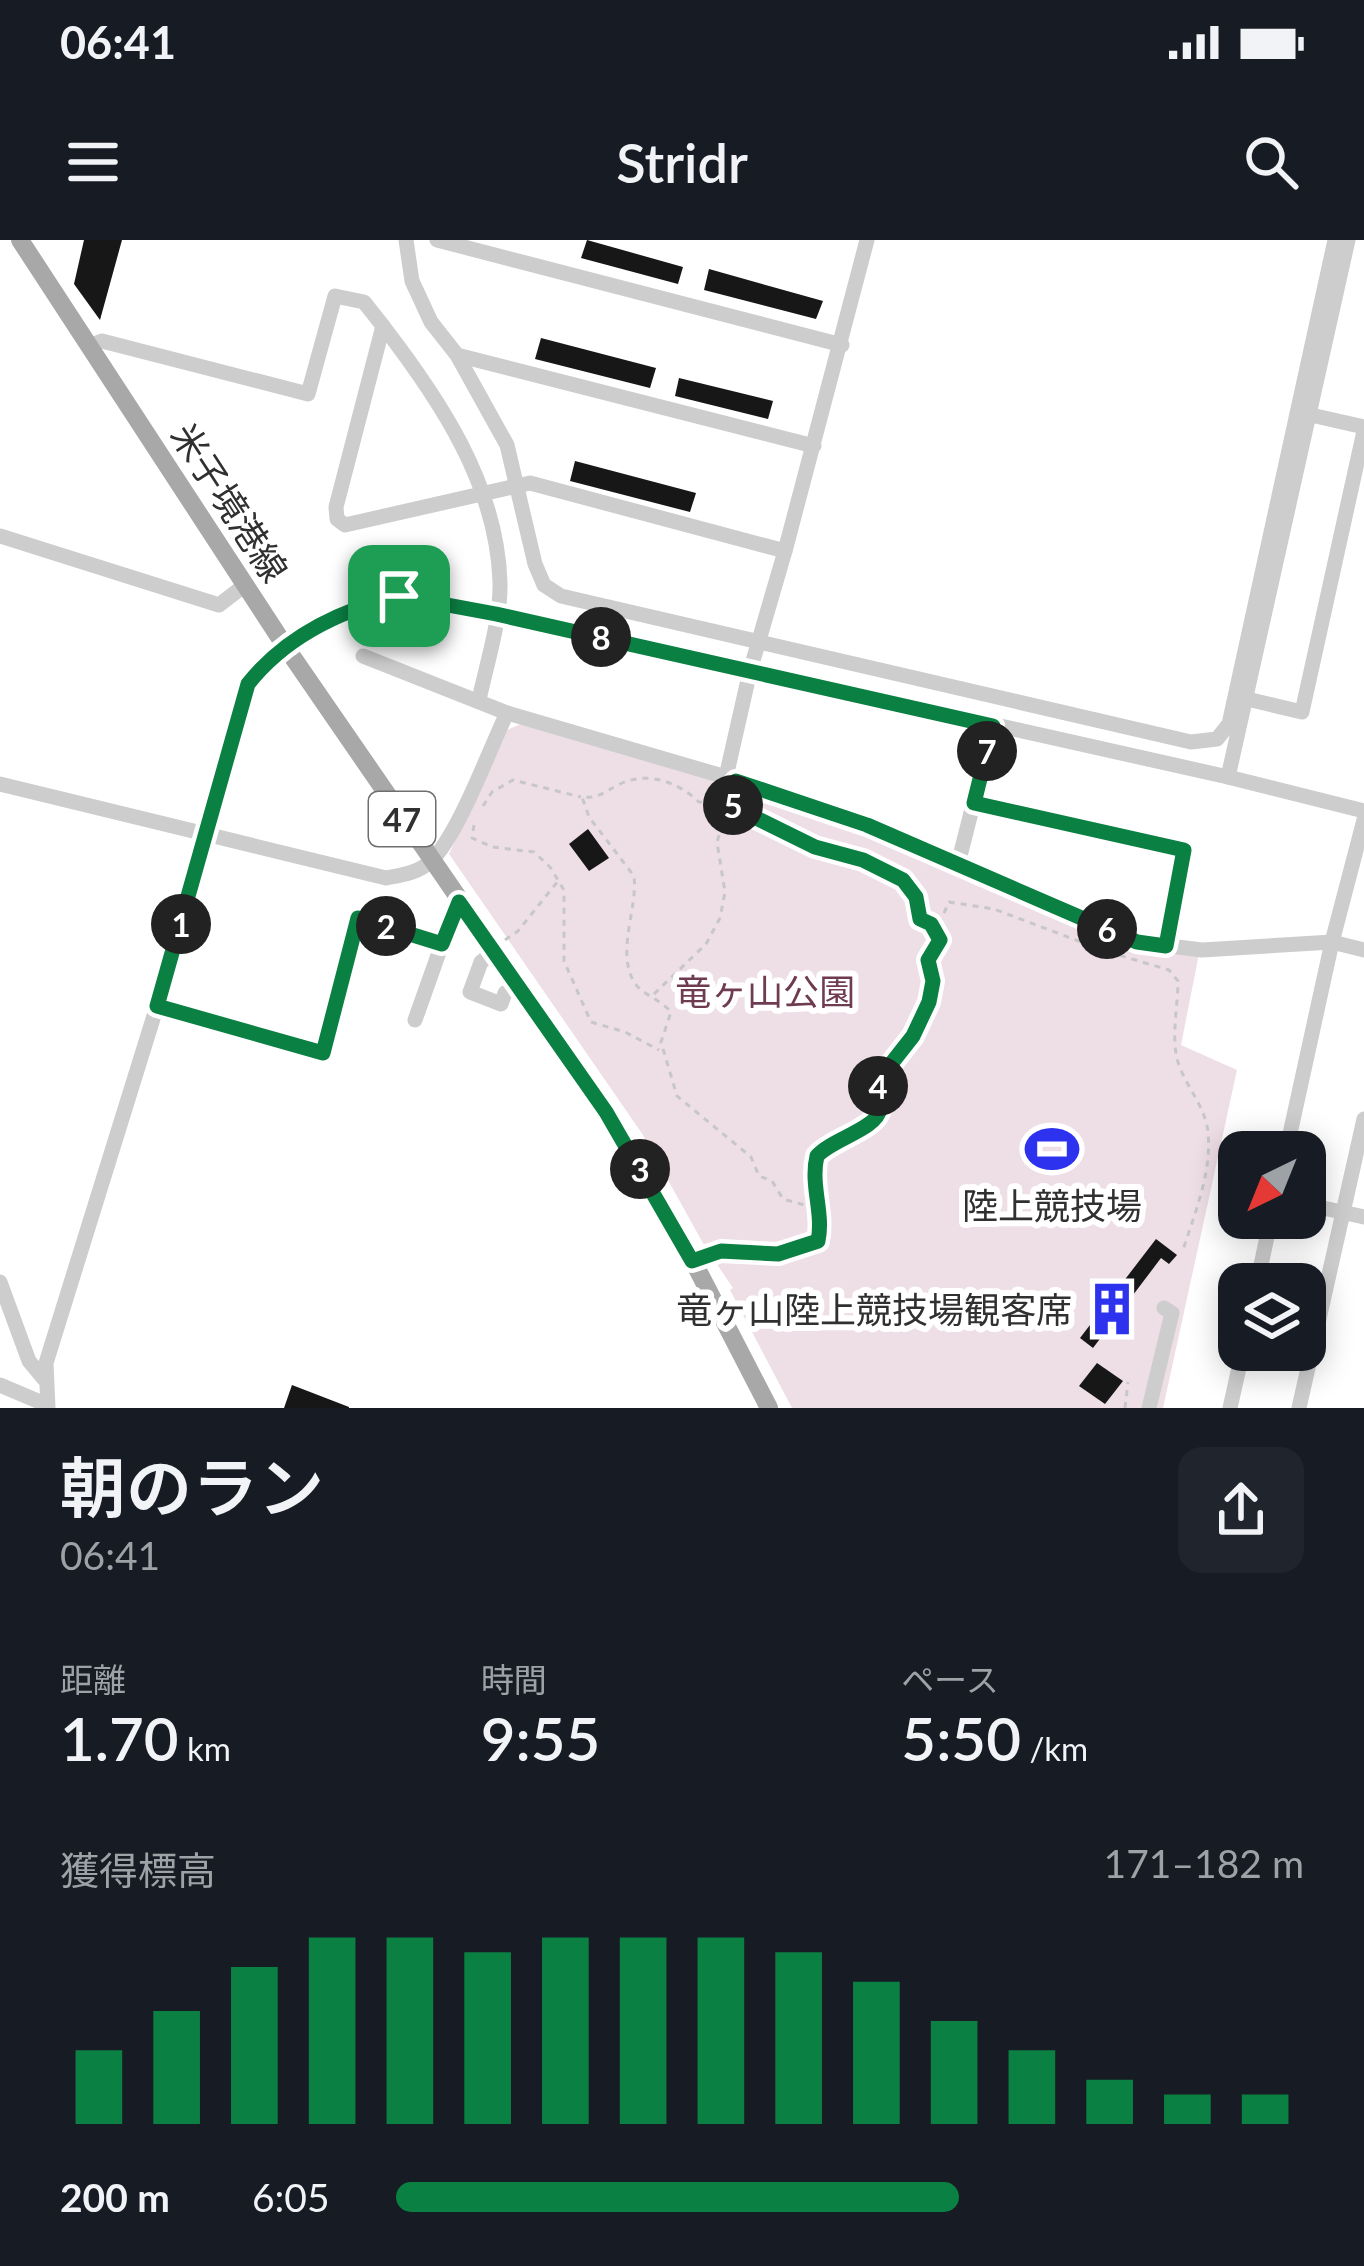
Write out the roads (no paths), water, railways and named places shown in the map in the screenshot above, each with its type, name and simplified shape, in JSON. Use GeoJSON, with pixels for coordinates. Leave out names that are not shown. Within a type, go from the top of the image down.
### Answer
{"type":"FeatureCollection","features":[{"type":"Feature","properties":{"kind":"main road","name":"米子境港線"},"geometry":{"type":"LineString","coordinates":[[20,240],[285,646],[459,902],[499,947],[518,985],[606,1112],[769,1408]]}},
{"type":"Feature","properties":{"kind":"street"},"geometry":{"type":"LineString","coordinates":[[406,240],[412,281],[431,322],[457,355],[507,445],[544,585],[561,596],[1191,742],[1217,740],[1228,724],[1335,240]]}},
{"type":"Feature","properties":{"kind":"street"},"geometry":{"type":"LineString","coordinates":[[437,240],[842,345]]}},
{"type":"Feature","properties":{"kind":"street"},"geometry":{"type":"LineString","coordinates":[[731,779],[750,670],[867,240]]}},
{"type":"Feature","properties":{"kind":"street"},"geometry":{"type":"LineString","coordinates":[[1228,777],[1348,240]]}},
{"type":"Feature","properties":{"kind":"street"},"geometry":{"type":"LineString","coordinates":[[89,346],[102,341],[308,394],[335,296],[364,302],[427,382],[455,430],[483,496],[500,582],[479,700]]}},
{"type":"Feature","properties":{"kind":"street"},"geometry":{"type":"LineString","coordinates":[[383,326],[336,507],[337,519],[345,525],[530,483],[785,551]]}},
{"type":"Feature","properties":{"kind":"street"},"geometry":{"type":"LineString","coordinates":[[457,355],[814,446]]}},
{"type":"Feature","properties":{"kind":"street"},"geometry":{"type":"LineString","coordinates":[[1247,699],[1302,712],[1364,429],[1311,415]]}},
{"type":"Feature","properties":{"kind":"street"},"geometry":{"type":"LineString","coordinates":[[0,536],[219,605],[245,585]]}},
{"type":"Feature","properties":{"kind":"street"},"geometry":{"type":"LineString","coordinates":[[48,1407],[46,1363],[157,1006],[248,684],[285,646],[355,607],[399,596],[496,614],[1364,811]]}},
{"type":"Feature","properties":{"kind":"street"},"geometry":{"type":"LineString","coordinates":[[363,656],[507,713],[867,825],[1137,942],[1202,950],[1332,943],[1364,950]]}},
{"type":"Feature","properties":{"kind":"street"},"geometry":{"type":"LineString","coordinates":[[0,784],[386,878],[410,874],[430,861],[447,840],[507,713]]}},
{"type":"Feature","properties":{"kind":"street"},"geometry":{"type":"LineString","coordinates":[[958,864],[993,726]]}},
{"type":"Feature","properties":{"kind":"street"},"geometry":{"type":"LineString","coordinates":[[974,803],[1184,850],[1166,946]]}},
{"type":"Feature","properties":{"kind":"street"},"geometry":{"type":"LineString","coordinates":[[1291,1131],[1364,820]]}},
{"type":"Feature","properties":{"kind":"street"},"geometry":{"type":"LineString","coordinates":[[415,1020],[459,902]]}},
{"type":"Feature","properties":{"kind":"street"},"geometry":{"type":"LineString","coordinates":[[157,1006],[323,1053],[358,918],[442,944]]}},
{"type":"Feature","properties":{"kind":"street"},"geometry":{"type":"LineString","coordinates":[[499,947],[481,962],[470,992],[501,1004],[506,993],[518,985]]}},
{"type":"Feature","properties":{"kind":"street"},"geometry":{"type":"LineString","coordinates":[[1299,1408],[1364,1119]]}},
{"type":"Feature","properties":{"kind":"street"},"geometry":{"type":"LineString","coordinates":[[1326,1209],[1364,1217]]}},
{"type":"Feature","properties":{"kind":"street"},"geometry":{"type":"LineString","coordinates":[[0,1282],[29,1361],[44,1379]]}},
{"type":"Feature","properties":{"kind":"street"},"geometry":{"type":"LineString","coordinates":[[1149,1408],[1172,1313],[1164,1308]]}},
{"type":"Feature","properties":{"kind":"street"},"geometry":{"type":"LineString","coordinates":[[1230,1408],[1238,1371]]}},
{"type":"Feature","properties":{"kind":"street"},"geometry":{"type":"LineString","coordinates":[[0,1384],[48,1407]]}},
{"type":"Feature","properties":{"kind":"place","name":"陸上競技場"},"geometry":{"type":"Point","coordinates":[1052,1149]}},
{"type":"Feature","properties":{"kind":"place","name":"竜ヶ山陸上競技場観客席"},"geometry":{"type":"Point","coordinates":[1112,1309]}},
{"type":"Feature","properties":{"kind":"park label","name":"竜ヶ山公園"},"geometry":{"type":"Point","coordinates":[765,991]}}]}
